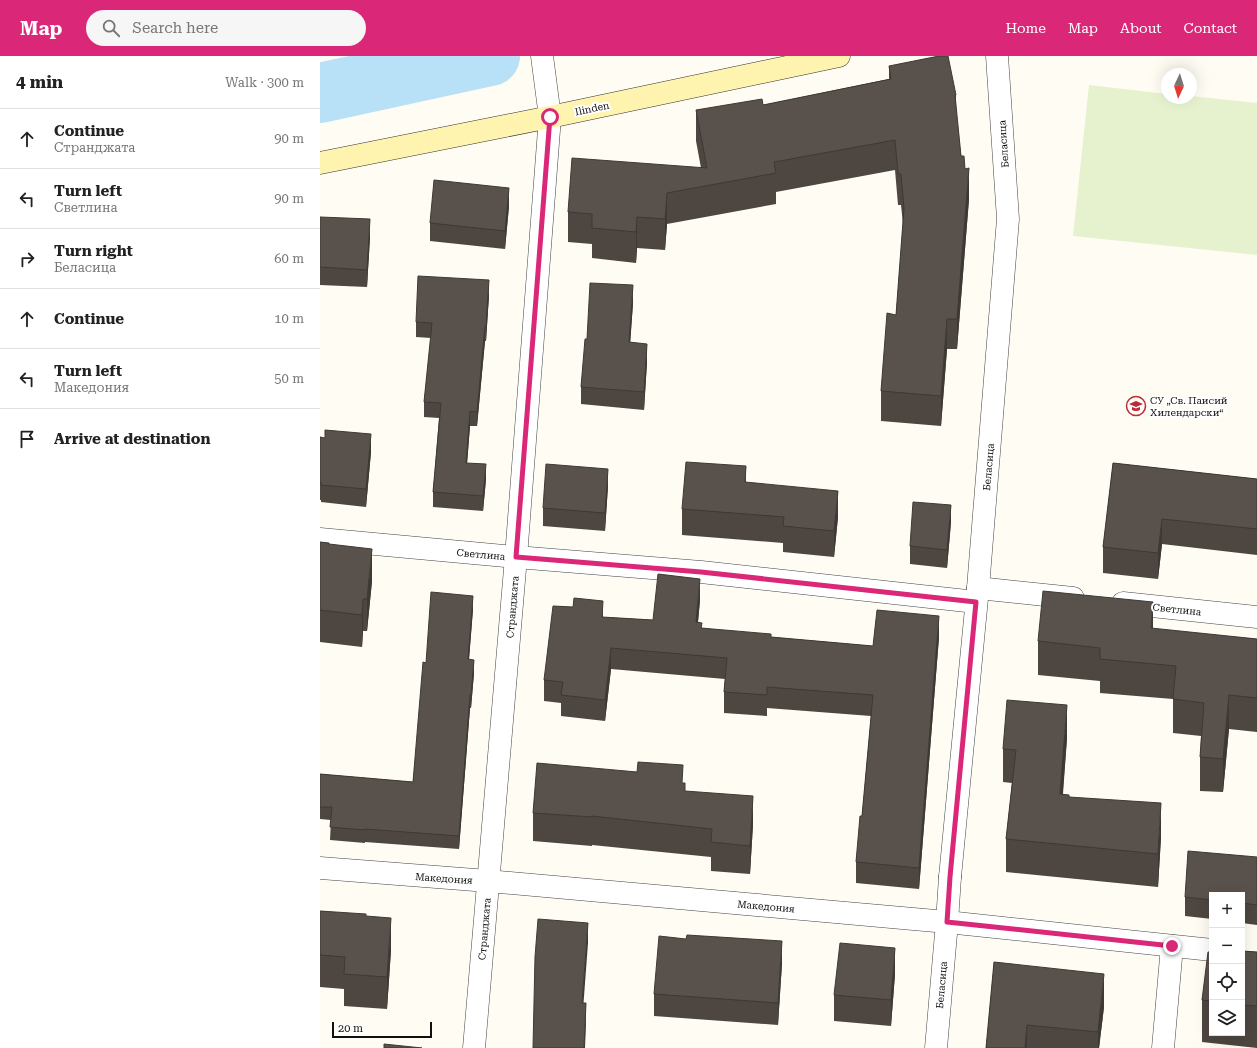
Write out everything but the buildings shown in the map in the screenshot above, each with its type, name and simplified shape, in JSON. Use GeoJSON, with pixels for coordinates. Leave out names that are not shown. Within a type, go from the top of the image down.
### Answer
{"type":"FeatureCollection","features":[{"type":"Feature","properties":{"kind":"main road","name":"Ilinden"},"geometry":{"type":"LineString","coordinates":[[320,163],[550,117],[839,56]]}},
{"type":"Feature","properties":{"kind":"street","name":"Беласица"},"geometry":{"type":"LineString","coordinates":[[936,1048],[950,877],[977,595],[1008,219],[997,56]]}},
{"type":"Feature","properties":{"kind":"street","name":"Странджата"},"geometry":{"type":"LineString","coordinates":[[474,1048],[516,557],[550,117],[543,61]]}},
{"type":"Feature","properties":{"kind":"street","name":"Светлина"},"geometry":{"type":"LineString","coordinates":[[320,539],[516,557],[977,595],[1098,601],[1257,617]]}},
{"type":"Feature","properties":{"kind":"street","name":"Македония"},"geometry":{"type":"LineString","coordinates":[[320,868],[488,881],[947,922],[1209,950]]}},
{"type":"Feature","properties":{"kind":"street"},"geometry":{"type":"LineString","coordinates":[[1163,1048],[1172,946]]}},
{"type":"Feature","properties":{"kind":"green space"},"geometry":{"type":"Polygon","coordinates":[[[1089,85],[1161,93],[1161,104],[1197,104],[1197,97],[1257,103],[1257,255],[1073,236],[1089,85]]]}},
{"type":"Feature","properties":{"kind":"waterway"},"geometry":{"type":"LineString","coordinates":[[320,93],[490,56]]}},
{"type":"Feature","properties":{"kind":"place","name":"СУ „Св. Паисий Хилендарски“"},"geometry":{"type":"Point","coordinates":[1136,406]}},
{"type":"Feature","properties":{"kind":"route"},"geometry":{"type":"LineString","coordinates":[[550,117],[516,557],[701,572],[976,602],[947,922],[1172,946]]}}]}
